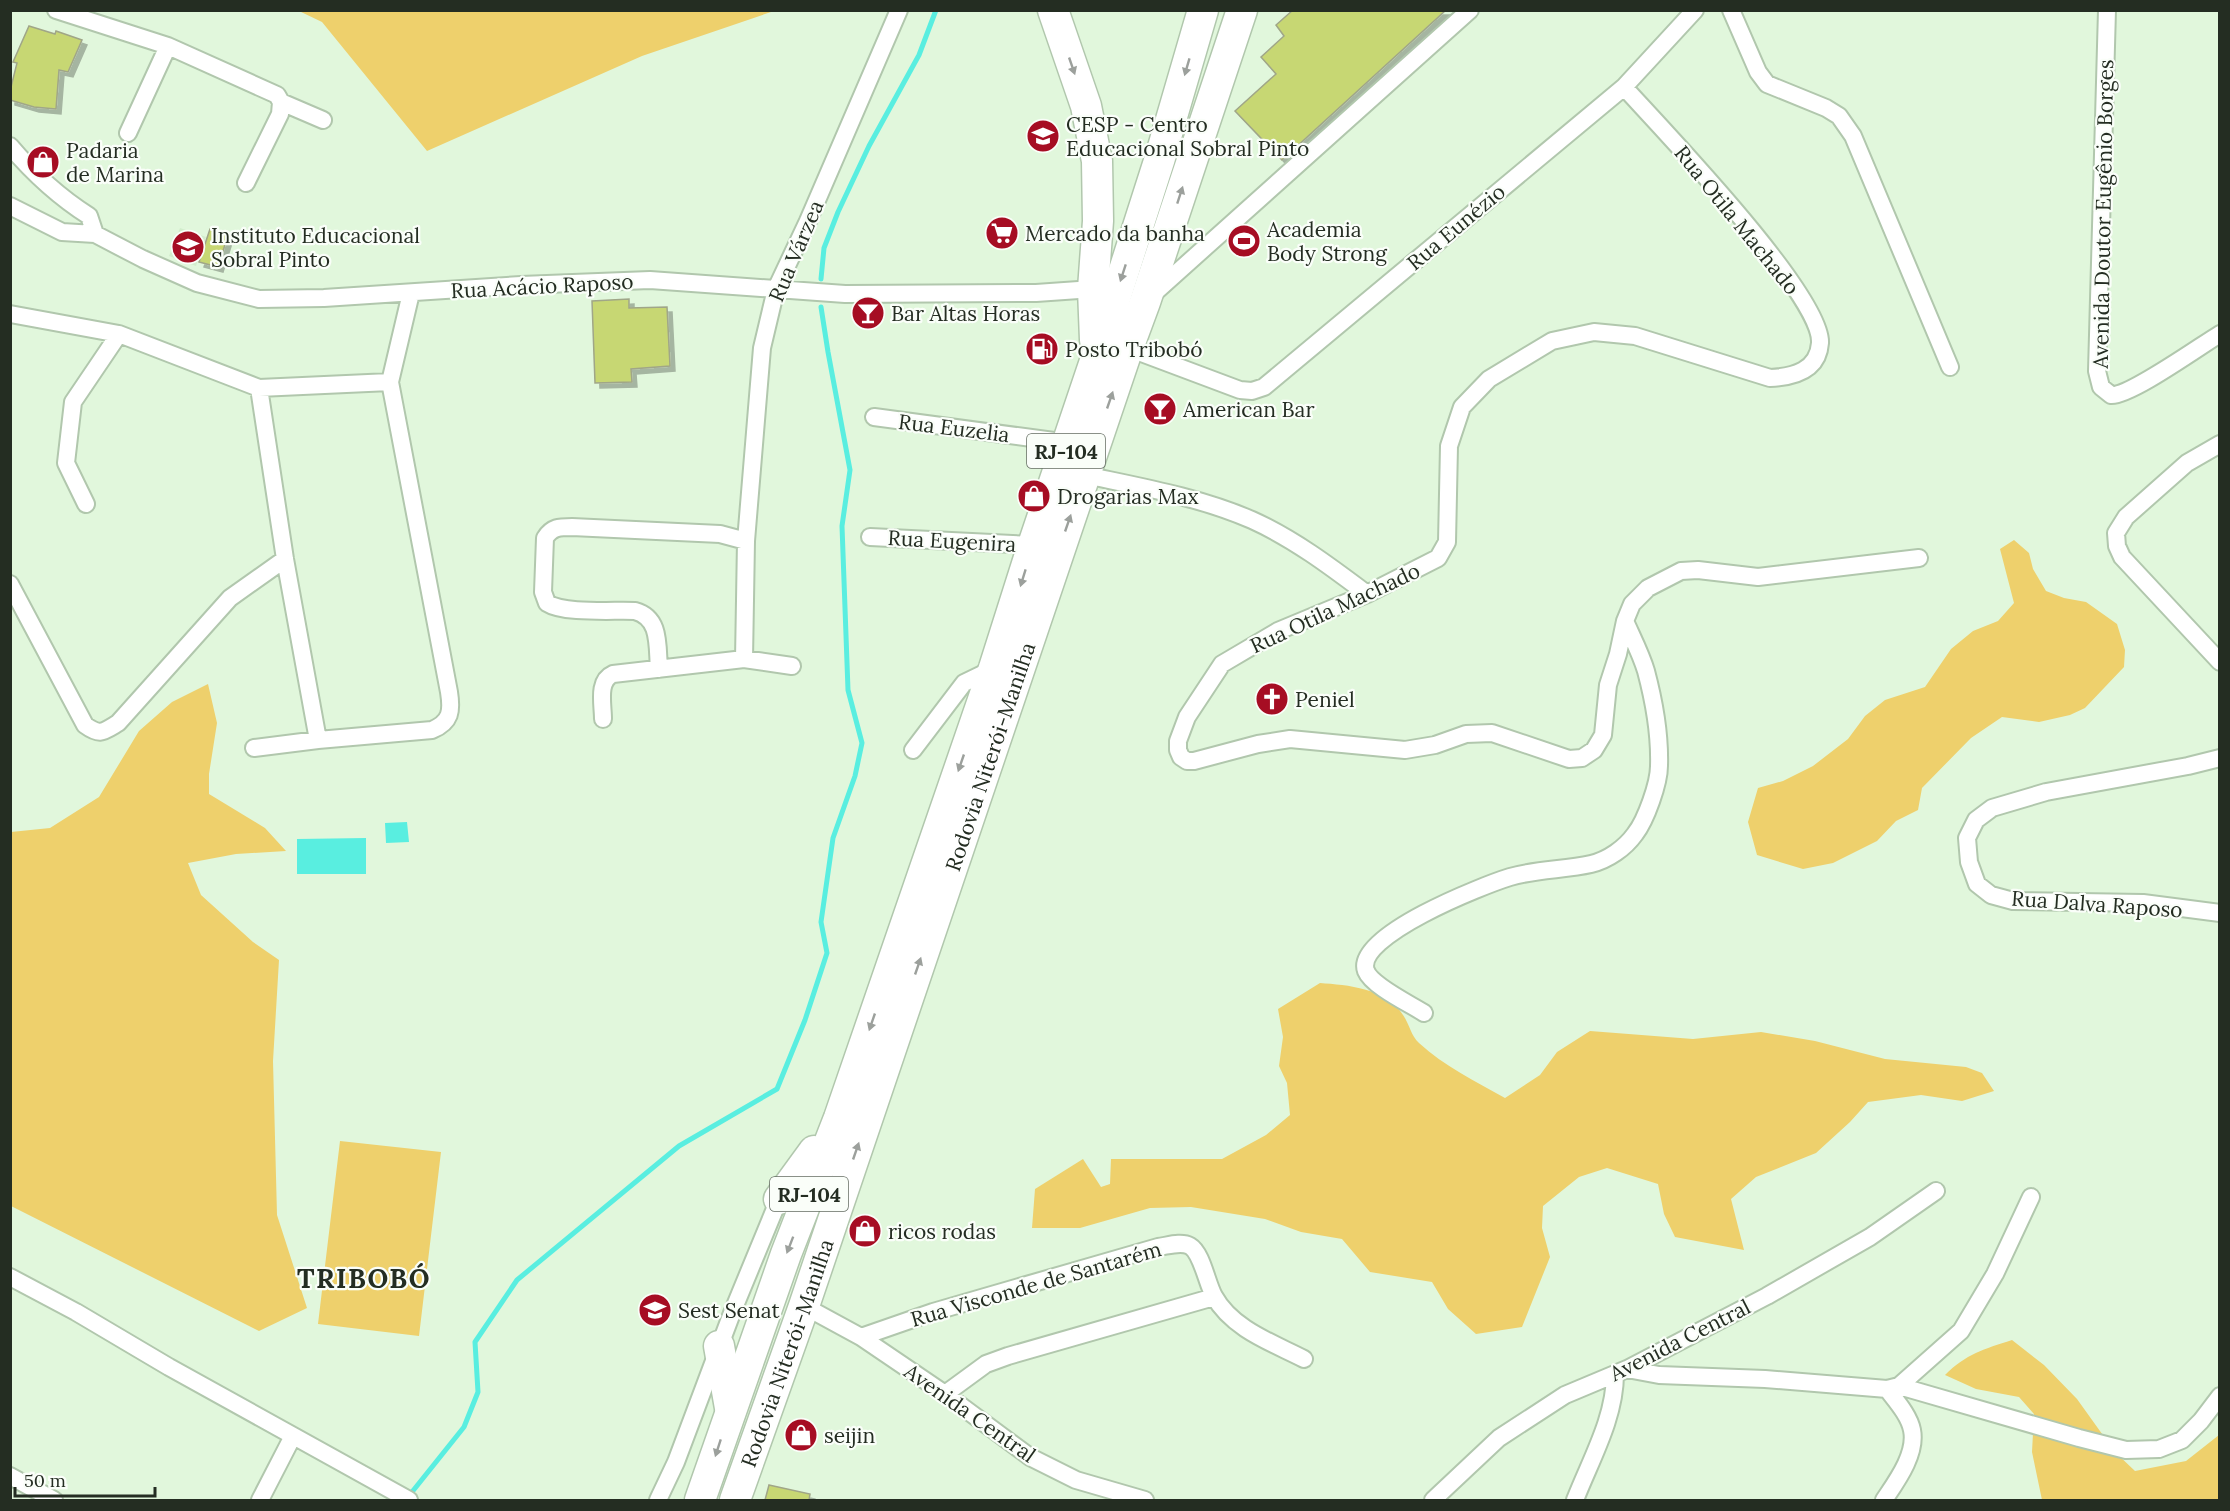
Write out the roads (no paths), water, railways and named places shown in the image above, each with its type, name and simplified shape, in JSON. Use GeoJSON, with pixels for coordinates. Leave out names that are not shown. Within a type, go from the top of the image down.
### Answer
{"type":"FeatureCollection","features":[{"type":"Feature","properties":{"kind":"highway"},"geometry":{"type":"LineString","coordinates":[[1053,10],[1086,106],[1097,161],[1098,221],[1093,289],[1096,358]]}},
{"type":"Feature","properties":{"kind":"highway","name":"Rodovia Niterói-Manilha"},"geometry":{"type":"LineString","coordinates":[[700,1500],[786,1254],[839,1118],[994,669],[1159,161],[1203,10]]}},
{"type":"Feature","properties":{"kind":"highway","name":"Rodovia Niterói-Manilha"},"geometry":{"type":"LineString","coordinates":[[735,1500],[804,1306],[1242,10]]}},
{"type":"Feature","properties":{"kind":"highway"},"geometry":{"type":"LineString","coordinates":[[779,1199],[839,1118]]}},
{"type":"Feature","properties":{"kind":"highway"},"geometry":{"type":"LineString","coordinates":[[719,1346],[731,1410]]}},
{"type":"Feature","properties":{"kind":"street"},"geometry":{"type":"LineString","coordinates":[[56,10],[168,46],[277,95],[281,102],[280,114],[246,183]]}},
{"type":"Feature","properties":{"kind":"street","name":"Rua Várzea"},"geometry":{"type":"LineString","coordinates":[[744,659],[746,541],[762,348],[776,289],[813,210],[899,10]]}},
{"type":"Feature","properties":{"kind":"street"},"geometry":{"type":"LineString","coordinates":[[1145,302],[1470,10]]}},
{"type":"Feature","properties":{"kind":"street","name":"Rua Eunézio"},"geometry":{"type":"LineString","coordinates":[[1128,348],[1240,390],[1252,391],[1264,387],[1624,87],[1695,10]]}},
{"type":"Feature","properties":{"kind":"street"},"geometry":{"type":"LineString","coordinates":[[1731,10],[1758,72],[1767,84],[1826,108],[1839,116],[1853,136],[1950,367]]}},
{"type":"Feature","properties":{"kind":"street","name":"Avenida Doutor Eugênio Borges"},"geometry":{"type":"LineString","coordinates":[[2107,10],[2097,371],[2101,387],[2110,395],[2138,386],[2220,334]]}},
{"type":"Feature","properties":{"kind":"street"},"geometry":{"type":"LineString","coordinates":[[128,132],[168,46]]}},
{"type":"Feature","properties":{"kind":"street","name":"Rua Otila Machado"},"geometry":{"type":"LineString","coordinates":[[1624,87],[1749,227],[1792,282],[1810,312],[1821,342],[1816,358],[1804,372],[1790,377],[1770,378],[1635,336],[1593,332],[1552,341],[1489,379],[1462,407],[1449,446],[1447,542],[1438,558],[1367,594],[1278,631],[1222,664],[1187,717],[1178,741],[1181,757],[1186,761],[1194,761],[1258,744],[1290,739],[1405,750],[1435,745],[1466,734],[1492,733],[1569,759],[1582,758],[1594,750],[1603,735],[1608,686],[1625,621],[1632,604],[1648,588],[1681,571],[1698,570],[1758,577],[1919,558]]}},
{"type":"Feature","properties":{"kind":"street"},"geometry":{"type":"LineString","coordinates":[[281,102],[323,120]]}},
{"type":"Feature","properties":{"kind":"street"},"geometry":{"type":"LineString","coordinates":[[10,146],[28,168],[72,206],[89,216],[94,234]]}},
{"type":"Feature","properties":{"kind":"street","name":"Rua Acácio Raposo"},"geometry":{"type":"LineString","coordinates":[[10,206],[62,232],[94,234],[197,283],[259,299],[324,298],[521,285],[650,280],[845,294],[1036,293],[1093,289]]}},
{"type":"Feature","properties":{"kind":"street"},"geometry":{"type":"LineString","coordinates":[[255,748],[432,730],[442,726],[449,717],[451,705],[449,692],[390,382],[411,293]]}},
{"type":"Feature","properties":{"kind":"street"},"geometry":{"type":"LineString","coordinates":[[10,314],[119,334],[259,388],[390,382]]}},
{"type":"Feature","properties":{"kind":"street"},"geometry":{"type":"LineString","coordinates":[[86,504],[66,462],[73,402],[119,334]]}},
{"type":"Feature","properties":{"kind":"street"},"geometry":{"type":"LineString","coordinates":[[259,388],[285,559],[318,740]]}},
{"type":"Feature","properties":{"kind":"street","name":"Rua Euzelia"},"geometry":{"type":"LineString","coordinates":[[874,417],[1069,443]]}},
{"type":"Feature","properties":{"kind":"street"},"geometry":{"type":"LineString","coordinates":[[2220,444],[2187,463],[2126,517],[2116,533],[2117,546],[2122,557],[2220,662]]}},
{"type":"Feature","properties":{"kind":"street"},"geometry":{"type":"LineString","coordinates":[[1085,475],[1180,495],[1253,521],[1318,557],[1367,594]]}},
{"type":"Feature","properties":{"kind":"street"},"geometry":{"type":"LineString","coordinates":[[659,669],[656,634],[652,620],[645,614],[635,611],[565,609],[553,607],[547,603],[543,592],[545,538],[549,532],[556,527],[572,527],[708,533],[746,541]]}},
{"type":"Feature","properties":{"kind":"street","name":"Rua Eugenira"},"geometry":{"type":"LineString","coordinates":[[870,537],[1033,545]]}},
{"type":"Feature","properties":{"kind":"street"},"geometry":{"type":"LineString","coordinates":[[10,584],[84,725],[94,732],[103,732],[118,723],[230,598],[285,559]]}},
{"type":"Feature","properties":{"kind":"street"},"geometry":{"type":"LineString","coordinates":[[1424,1013],[1370,977],[1365,969],[1365,958],[1371,948],[1383,938],[1435,908],[1467,893],[1512,876],[1592,864],[1615,854],[1636,833],[1650,803],[1659,768],[1656,724],[1645,670],[1625,621]]}},
{"type":"Feature","properties":{"kind":"street"},"geometry":{"type":"LineString","coordinates":[[603,719],[602,683],[606,677],[613,674],[744,659],[792,666]]}},
{"type":"Feature","properties":{"kind":"street"},"geometry":{"type":"LineString","coordinates":[[913,750],[964,683],[994,669]]}},
{"type":"Feature","properties":{"kind":"street","name":"Rua Dalva Raposo"},"geometry":{"type":"LineString","coordinates":[[2219,917],[2143,903],[2013,901],[1991,895],[1977,884],[1969,862],[1967,838],[1976,820],[1992,808],[2046,792],[2220,758]]}},
{"type":"Feature","properties":{"kind":"street","name":"Avenida Central"},"geometry":{"type":"LineString","coordinates":[[1433,1500],[1499,1438],[1565,1395],[1621,1371],[1798,1279],[1870,1237],[1936,1191]]}},
{"type":"Feature","properties":{"kind":"street"},"geometry":{"type":"LineString","coordinates":[[1893,1388],[1961,1331],[1995,1274],[2031,1197]]}},
{"type":"Feature","properties":{"kind":"street"},"geometry":{"type":"LineString","coordinates":[[658,1500],[676,1462],[719,1346],[779,1199]]}},
{"type":"Feature","properties":{"kind":"street","name":"Rua Visconde de Santarém"},"geometry":{"type":"LineString","coordinates":[[861,1337],[955,1306],[1158,1247],[1181,1244],[1191,1246],[1214,1297],[1230,1317],[1248,1330],[1304,1359]]}},
{"type":"Feature","properties":{"kind":"street"},"geometry":{"type":"LineString","coordinates":[[10,1277],[409,1500]]}},
{"type":"Feature","properties":{"kind":"street"},"geometry":{"type":"LineString","coordinates":[[945,1394],[986,1364],[1008,1356],[1214,1297]]}},
{"type":"Feature","properties":{"kind":"street","name":"Avenida Central"},"geometry":{"type":"LineString","coordinates":[[804,1306],[861,1337],[945,1394],[1030,1457],[1076,1480],[1146,1500]]}},
{"type":"Feature","properties":{"kind":"street"},"geometry":{"type":"LineString","coordinates":[[1575,1500],[1608,1419],[1621,1371],[1893,1388],[2126,1449],[2159,1449],[2182,1440],[2201,1422],[2220,1396]]}},
{"type":"Feature","properties":{"kind":"street"},"geometry":{"type":"LineString","coordinates":[[1884,1500],[1897,1480],[1912,1448],[1912,1430],[1893,1388]]}},
{"type":"Feature","properties":{"kind":"street"},"geometry":{"type":"LineString","coordinates":[[260,1500],[293,1436]]}},
{"type":"Feature","properties":{"kind":"street"},"geometry":{"type":"LineString","coordinates":[[10,1476],[54,1500]]}},
{"type":"Feature","properties":{"kind":"water"},"geometry":{"type":"Polygon","coordinates":[[[407,822],[409,842],[386,843],[385,823],[407,822]]]}},
{"type":"Feature","properties":{"kind":"water"},"geometry":{"type":"Polygon","coordinates":[[[366,838],[366,874],[297,874],[297,839],[366,838]]]}},
{"type":"Feature","properties":{"kind":"waterway"},"geometry":{"type":"LineString","coordinates":[[821,279],[824,248],[838,212],[869,146],[919,55],[936,10]]}},
{"type":"Feature","properties":{"kind":"waterway"},"geometry":{"type":"LineString","coordinates":[[408,1497],[464,1427],[478,1392],[475,1342],[517,1280],[679,1146],[777,1089],[805,1020],[827,953],[821,922],[833,838],[855,776],[862,743],[848,690],[842,526],[850,470],[821,307]]}},
{"type":"Feature","properties":{"kind":"place","name":"CESP - Centro Educacional Sobral Pinto"},"geometry":{"type":"Point","coordinates":[1043,136]}},
{"type":"Feature","properties":{"kind":"place","name":"Padaria de Marina"},"geometry":{"type":"Point","coordinates":[43,162]}},
{"type":"Feature","properties":{"kind":"place","name":"Mercado da banha"},"geometry":{"type":"Point","coordinates":[1002,233]}},
{"type":"Feature","properties":{"kind":"place","name":"Academia Body Strong"},"geometry":{"type":"Point","coordinates":[1244,241]}},
{"type":"Feature","properties":{"kind":"place","name":"Instituto Educacional Sobral Pinto"},"geometry":{"type":"Point","coordinates":[188,247]}},
{"type":"Feature","properties":{"kind":"place","name":"Bar Altas Horas"},"geometry":{"type":"Point","coordinates":[868,313]}},
{"type":"Feature","properties":{"kind":"place","name":"Posto Tribobó"},"geometry":{"type":"Point","coordinates":[1042,349]}},
{"type":"Feature","properties":{"kind":"place","name":"American Bar"},"geometry":{"type":"Point","coordinates":[1160,409]}},
{"type":"Feature","properties":{"kind":"place","name":"Drogarias Max"},"geometry":{"type":"Point","coordinates":[1034,496]}},
{"type":"Feature","properties":{"kind":"place","name":"Peniel"},"geometry":{"type":"Point","coordinates":[1272,699]}},
{"type":"Feature","properties":{"kind":"place","name":"ricos rodas"},"geometry":{"type":"Point","coordinates":[865,1231]}},
{"type":"Feature","properties":{"kind":"place","name":"Sest Senat"},"geometry":{"type":"Point","coordinates":[655,1310]}},
{"type":"Feature","properties":{"kind":"place","name":"seijin"},"geometry":{"type":"Point","coordinates":[801,1435]}},
{"type":"Feature","properties":{"kind":"district","name":"TRIBOBÓ"},"geometry":{"type":"Point","coordinates":[364,1278]}}]}
